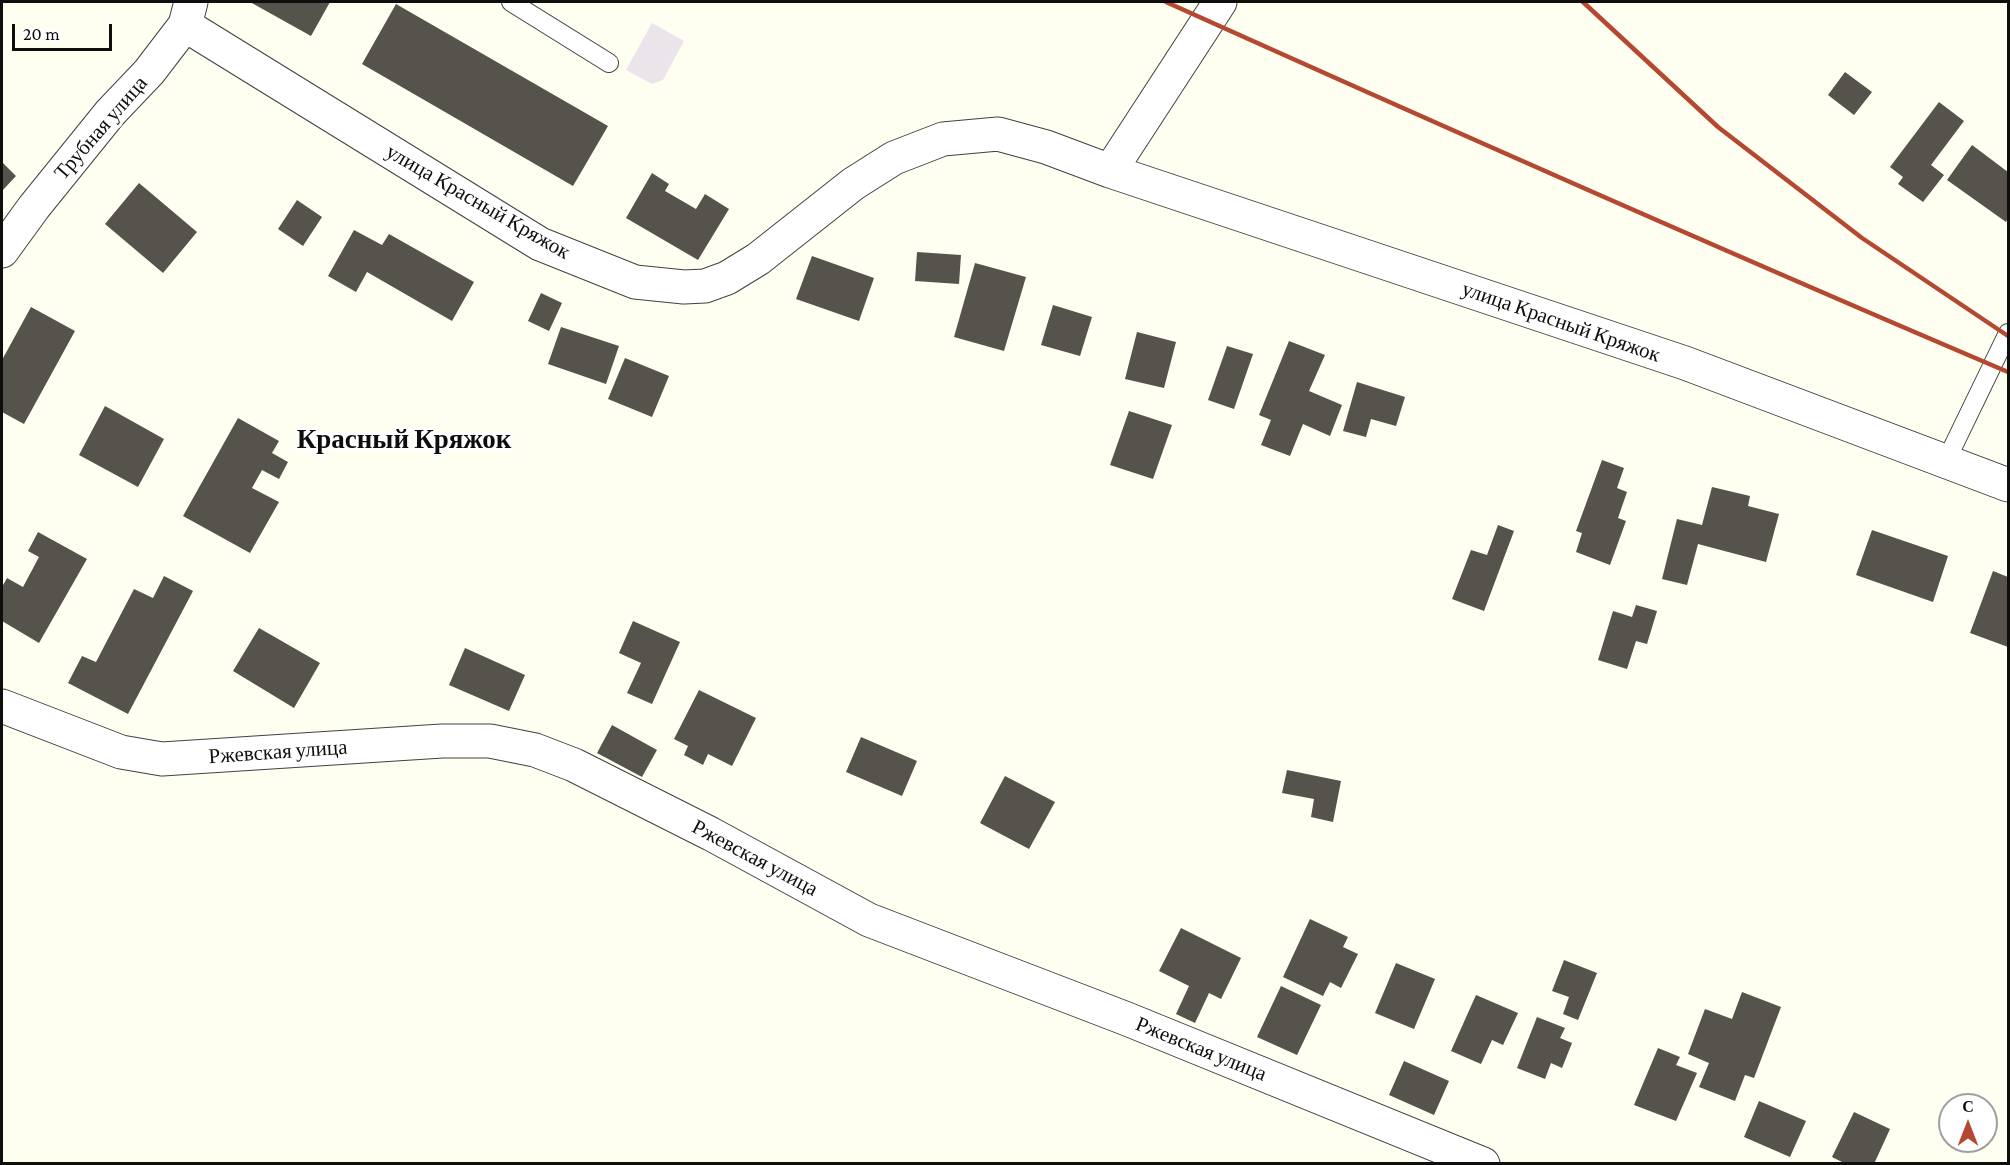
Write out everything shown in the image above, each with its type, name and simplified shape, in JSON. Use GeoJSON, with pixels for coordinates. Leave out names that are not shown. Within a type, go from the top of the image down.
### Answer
{"type":"FeatureCollection","features":[{"type":"Feature","properties":{"kind":"street"},"geometry":{"type":"LineString","coordinates":[[1110,171],[1220,2]]}},
{"type":"Feature","properties":{"kind":"street","name":"улица Красный Кряжок"},"geometry":{"type":"LineString","coordinates":[[188,13],[540,244],[635,282],[684,287],[705,286],[727,278],[758,259],[853,184],[894,158],[943,139],[998,134],[1046,147],[1110,171],[1685,363],[2008,484]]}},
{"type":"Feature","properties":{"kind":"street","name":"Трубная улица"},"geometry":{"type":"LineString","coordinates":[[2,251],[41,198],[110,113],[148,72],[188,13]]}},
{"type":"Feature","properties":{"kind":"street","name":"Ржевская улица"},"geometry":{"type":"LineString","coordinates":[[2,706],[121,752],[162,759],[442,741],[490,741],[536,750],[574,765],[711,834],[869,920],[1127,1019],[1483,1164]]}},
{"type":"Feature","properties":{"kind":"lane"},"geometry":{"type":"LineString","coordinates":[[511,2],[609,63]]}},
{"type":"Feature","properties":{"kind":"lane"},"geometry":{"type":"LineString","coordinates":[[1946,461],[2008,333]]}},
{"type":"Feature","properties":{"kind":"shaded area"},"geometry":{"type":"Polygon","coordinates":[[[652,23],[684,41],[663,80],[652,84],[626,70],[652,23]]]}},
{"type":"Feature","properties":{"kind":"building"},"geometry":{"type":"Polygon","coordinates":[[[250,2],[330,2],[311,36],[250,2]]]}},
{"type":"Feature","properties":{"kind":"building"},"geometry":{"type":"Polygon","coordinates":[[[396,4],[608,126],[573,186],[362,64],[396,4]]]}},
{"type":"Feature","properties":{"kind":"building"},"geometry":{"type":"Polygon","coordinates":[[[1845,72],[1872,92],[1854,115],[1828,95],[1845,72]]]}},
{"type":"Feature","properties":{"kind":"building"},"geometry":{"type":"Polygon","coordinates":[[[1939,102],[1964,121],[1931,165],[1944,175],[1923,202],[1898,184],[1903,177],[1890,167],[1939,102]]]}},
{"type":"Feature","properties":{"kind":"building"},"geometry":{"type":"Polygon","coordinates":[[[1972,145],[2008,172],[2008,218],[2006,222],[1947,180],[1972,145]]]}},
{"type":"Feature","properties":{"kind":"building"},"geometry":{"type":"Polygon","coordinates":[[[2,162],[16,176],[2,191],[2,162]]]}},
{"type":"Feature","properties":{"kind":"building"},"geometry":{"type":"Polygon","coordinates":[[[652,173],[669,184],[665,191],[696,209],[705,194],[729,209],[698,260],[626,218],[652,173]]]}},
{"type":"Feature","properties":{"kind":"building"},"geometry":{"type":"Polygon","coordinates":[[[139,183],[197,232],[163,273],[105,224],[139,183]]]}},
{"type":"Feature","properties":{"kind":"building"},"geometry":{"type":"Polygon","coordinates":[[[297,200],[322,217],[303,246],[278,229],[297,200]]]}},
{"type":"Feature","properties":{"kind":"building"},"geometry":{"type":"Polygon","coordinates":[[[354,230],[382,245],[389,234],[474,282],[452,321],[367,272],[356,292],[328,276],[354,230]]]}},
{"type":"Feature","properties":{"kind":"building"},"geometry":{"type":"Polygon","coordinates":[[[917,252],[961,255],[959,284],[915,281],[917,252]]]}},
{"type":"Feature","properties":{"kind":"building"},"geometry":{"type":"Polygon","coordinates":[[[812,256],[874,278],[859,321],[796,299],[812,256]]]}},
{"type":"Feature","properties":{"kind":"building"},"geometry":{"type":"Polygon","coordinates":[[[975,263],[1026,277],[1004,351],[954,337],[975,263]]]}},
{"type":"Feature","properties":{"kind":"building"},"geometry":{"type":"Polygon","coordinates":[[[541,293],[562,303],[549,331],[528,321],[541,293]]]}},
{"type":"Feature","properties":{"kind":"building"},"geometry":{"type":"Polygon","coordinates":[[[1053,305],[1092,317],[1080,356],[1041,345],[1053,305]]]}},
{"type":"Feature","properties":{"kind":"building"},"geometry":{"type":"Polygon","coordinates":[[[31,307],[75,331],[24,424],[2,412],[2,360],[31,307]]]}},
{"type":"Feature","properties":{"kind":"building"},"geometry":{"type":"Polygon","coordinates":[[[561,327],[619,346],[606,384],[548,364],[561,327]]]}},
{"type":"Feature","properties":{"kind":"building"},"geometry":{"type":"Polygon","coordinates":[[[1137,332],[1176,342],[1164,388],[1125,379],[1137,332]]]}},
{"type":"Feature","properties":{"kind":"building"},"geometry":{"type":"Polygon","coordinates":[[[1289,341],[1325,355],[1309,391],[1342,405],[1330,436],[1303,424],[1290,456],[1261,445],[1271,420],[1259,415],[1289,341]]]}},
{"type":"Feature","properties":{"kind":"building"},"geometry":{"type":"Polygon","coordinates":[[[1227,346],[1253,354],[1234,409],[1208,400],[1227,346]]]}},
{"type":"Feature","properties":{"kind":"building"},"geometry":{"type":"Polygon","coordinates":[[[625,358],[669,376],[652,417],[608,399],[625,358]]]}},
{"type":"Feature","properties":{"kind":"building"},"geometry":{"type":"Polygon","coordinates":[[[1357,382],[1405,397],[1396,426],[1371,419],[1366,437],[1343,431],[1357,382]]]}},
{"type":"Feature","properties":{"kind":"building"},"geometry":{"type":"Polygon","coordinates":[[[105,406],[164,439],[138,487],[79,455],[105,406]]]}},
{"type":"Feature","properties":{"kind":"building"},"geometry":{"type":"Polygon","coordinates":[[[1129,411],[1172,425],[1153,479],[1110,465],[1129,411]]]}},
{"type":"Feature","properties":{"kind":"building"},"geometry":{"type":"Polygon","coordinates":[[[238,418],[279,441],[272,453],[288,462],[279,479],[262,470],[252,488],[279,502],[250,553],[183,516],[238,418]]]}},
{"type":"Feature","properties":{"kind":"building"},"geometry":{"type":"Polygon","coordinates":[[[1602,460],[1624,468],[1617,488],[1627,492],[1618,518],[1626,521],[1610,565],[1576,552],[1582,533],[1576,531],[1602,460]]]}},
{"type":"Feature","properties":{"kind":"building"},"geometry":{"type":"Polygon","coordinates":[[[1712,487],[1750,496],[1748,506],[1779,514],[1766,562],[1698,544],[1687,585],[1662,579],[1677,519],[1702,525],[1712,487]]]}},
{"type":"Feature","properties":{"kind":"building"},"geometry":{"type":"Polygon","coordinates":[[[1498,525],[1514,531],[1484,611],[1452,599],[1471,550],[1487,555],[1498,525]]]}},
{"type":"Feature","properties":{"kind":"building"},"geometry":{"type":"Polygon","coordinates":[[[1872,530],[1948,556],[1933,602],[1856,575],[1872,530]]]}},
{"type":"Feature","properties":{"kind":"building"},"geometry":{"type":"Polygon","coordinates":[[[38,532],[87,559],[39,643],[2,621],[2,587],[7,578],[23,587],[39,557],[28,551],[38,532]]]}},
{"type":"Feature","properties":{"kind":"building"},"geometry":{"type":"Polygon","coordinates":[[[1993,571],[2008,577],[2008,647],[1970,633],[1993,571]]]}},
{"type":"Feature","properties":{"kind":"building"},"geometry":{"type":"Polygon","coordinates":[[[164,576],[193,591],[128,714],[68,683],[82,656],[96,662],[134,589],[153,598],[164,576]]]}},
{"type":"Feature","properties":{"kind":"building"},"geometry":{"type":"Polygon","coordinates":[[[1636,605],[1657,611],[1647,644],[1636,641],[1627,669],[1598,660],[1613,611],[1632,617],[1636,605]]]}},
{"type":"Feature","properties":{"kind":"building"},"geometry":{"type":"Polygon","coordinates":[[[633,621],[680,642],[652,704],[627,693],[641,663],[619,653],[633,621]]]}},
{"type":"Feature","properties":{"kind":"building"},"geometry":{"type":"Polygon","coordinates":[[[259,628],[320,663],[294,708],[233,671],[259,628]]]}},
{"type":"Feature","properties":{"kind":"building"},"geometry":{"type":"Polygon","coordinates":[[[465,648],[525,675],[509,711],[449,685],[465,648]]]}},
{"type":"Feature","properties":{"kind":"building"},"geometry":{"type":"Polygon","coordinates":[[[699,690],[756,718],[732,766],[708,754],[703,765],[684,755],[688,746],[674,739],[699,690]]]}},
{"type":"Feature","properties":{"kind":"building"},"geometry":{"type":"Polygon","coordinates":[[[612,725],[657,750],[642,777],[597,753],[612,725]]]}},
{"type":"Feature","properties":{"kind":"building"},"geometry":{"type":"Polygon","coordinates":[[[861,737],[917,761],[902,796],[846,772],[861,737]]]}},
{"type":"Feature","properties":{"kind":"building"},"geometry":{"type":"Polygon","coordinates":[[[1287,770],[1341,781],[1333,822],[1311,817],[1314,799],[1282,793],[1287,770]]]}},
{"type":"Feature","properties":{"kind":"building"},"geometry":{"type":"Polygon","coordinates":[[[1005,776],[1055,802],[1029,849],[980,823],[1005,776]]]}},
{"type":"Feature","properties":{"kind":"building"},"geometry":{"type":"Polygon","coordinates":[[[1310,919],[1348,937],[1343,947],[1358,954],[1341,988],[1330,982],[1323,996],[1283,977],[1310,919]]]}},
{"type":"Feature","properties":{"kind":"building"},"geometry":{"type":"Polygon","coordinates":[[[1181,928],[1241,958],[1221,999],[1209,993],[1195,1023],[1176,1014],[1189,986],[1159,971],[1181,928]]]}},
{"type":"Feature","properties":{"kind":"building"},"geometry":{"type":"Polygon","coordinates":[[[1564,960],[1597,973],[1578,1020],[1563,1014],[1569,997],[1552,991],[1564,960]]]}},
{"type":"Feature","properties":{"kind":"building"},"geometry":{"type":"Polygon","coordinates":[[[1396,963],[1435,979],[1414,1029],[1375,1013],[1396,963]]]}},
{"type":"Feature","properties":{"kind":"building"},"geometry":{"type":"Polygon","coordinates":[[[1281,986],[1321,1005],[1297,1055],[1257,1037],[1281,986]]]}},
{"type":"Feature","properties":{"kind":"building"},"geometry":{"type":"Polygon","coordinates":[[[1742,992],[1781,1007],[1754,1078],[1745,1075],[1735,1101],[1699,1087],[1709,1063],[1688,1054],[1705,1009],[1732,1019],[1742,992]]]}},
{"type":"Feature","properties":{"kind":"building"},"geometry":{"type":"Polygon","coordinates":[[[1476,995],[1518,1013],[1503,1045],[1492,1040],[1481,1064],[1451,1051],[1476,995]]]}},
{"type":"Feature","properties":{"kind":"building"},"geometry":{"type":"Polygon","coordinates":[[[1537,1017],[1565,1028],[1560,1038],[1572,1043],[1562,1068],[1551,1063],[1545,1079],[1517,1068],[1537,1017]]]}},
{"type":"Feature","properties":{"kind":"building"},"geometry":{"type":"Polygon","coordinates":[[[1658,1048],[1680,1057],[1676,1065],[1697,1073],[1676,1121],[1634,1105],[1658,1048]]]}},
{"type":"Feature","properties":{"kind":"building"},"geometry":{"type":"Polygon","coordinates":[[[1404,1061],[1449,1081],[1434,1115],[1389,1095],[1404,1061]]]}},
{"type":"Feature","properties":{"kind":"building"},"geometry":{"type":"Polygon","coordinates":[[[1759,1101],[1806,1121],[1790,1157],[1744,1137],[1759,1101]]]}},
{"type":"Feature","properties":{"kind":"building"},"geometry":{"type":"Polygon","coordinates":[[[1854,1112],[1890,1129],[1874,1164],[1846,1164],[1832,1157],[1854,1112]]]}},
{"type":"Feature","properties":{"kind":"railway"},"geometry":{"type":"LineString","coordinates":[[1166,2],[1586,189],[2008,372]]}},
{"type":"Feature","properties":{"kind":"railway"},"geometry":{"type":"LineString","coordinates":[[1583,2],[1718,127],[1862,238],[2008,336]]}},
{"type":"Feature","properties":{"kind":"district","name":"Красный Кряжок"},"geometry":{"type":"Point","coordinates":[404,440]}}]}
